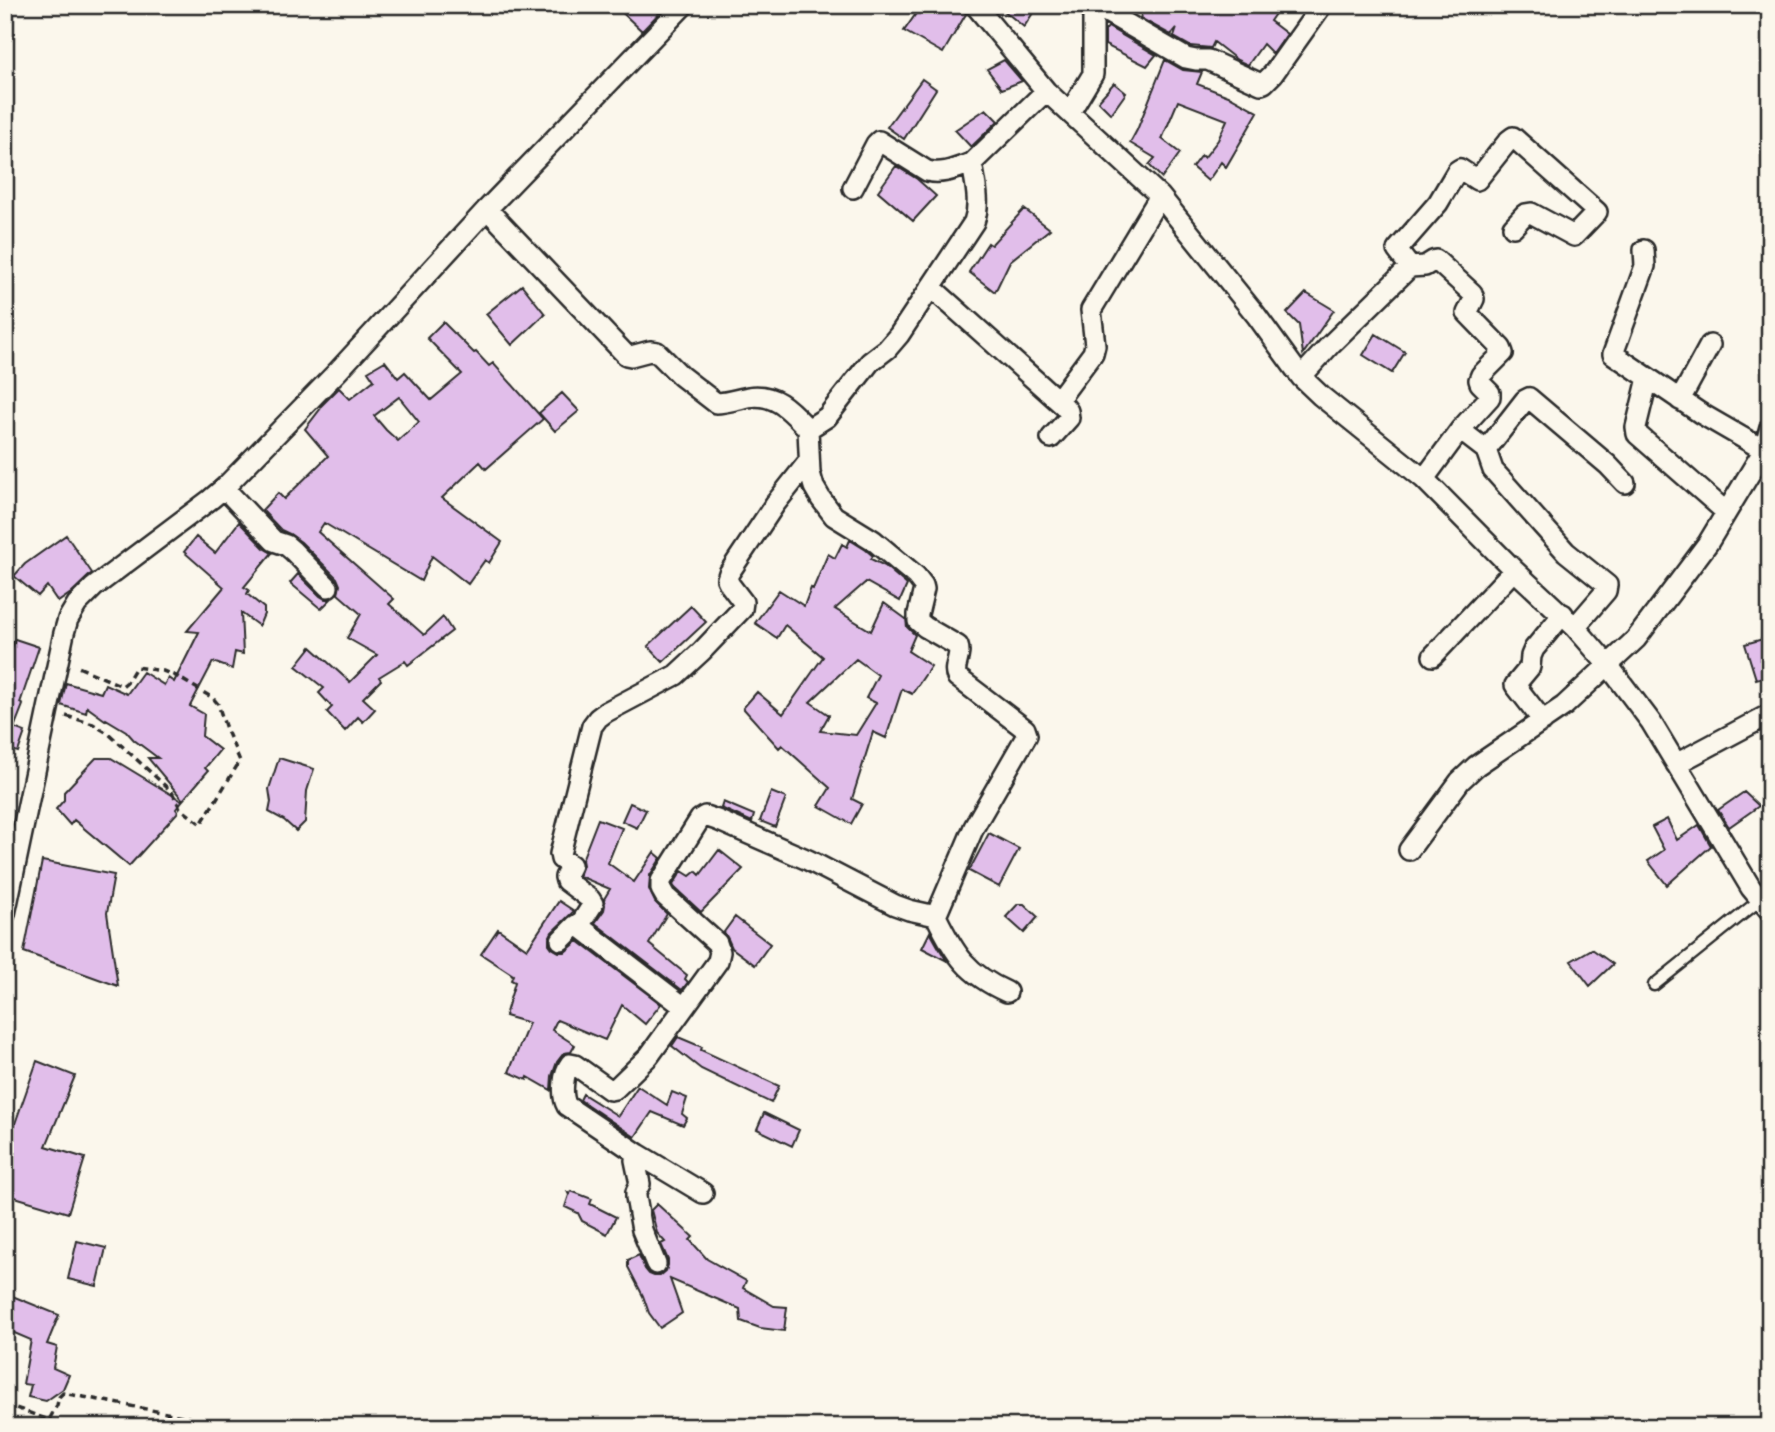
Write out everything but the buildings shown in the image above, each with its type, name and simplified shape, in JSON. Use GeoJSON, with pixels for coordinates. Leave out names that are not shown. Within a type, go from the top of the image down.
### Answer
{"type":"FeatureCollection","features":[{"type":"Feature","properties":{"kind":"street"},"geometry":{"type":"LineString","coordinates":[[5,914],[58,658],[68,619],[78,604],[94,587],[224,488],[684,5]]}},
{"type":"Feature","properties":{"kind":"street"},"geometry":{"type":"LineString","coordinates":[[975,5],[1046,91],[1160,196],[1236,289],[1301,377],[1424,479],[1569,621],[1608,665],[1651,722],[1751,888],[1767,901]]}},
{"type":"Feature","properties":{"kind":"street"},"geometry":{"type":"LineString","coordinates":[[1070,112],[1093,74],[1093,9],[1096,6],[1186,58],[1208,60],[1264,83],[1322,5]]}},
{"type":"Feature","properties":{"kind":"street"},"geometry":{"type":"LineString","coordinates":[[853,188],[879,141],[928,171],[941,173],[972,163],[1046,91]]}},
{"type":"Feature","properties":{"kind":"street"},"geometry":{"type":"LineString","coordinates":[[1410,267],[1397,250],[1438,203],[1457,172],[1460,169],[1477,180],[1513,137],[1597,212],[1574,236],[1531,213],[1525,214],[1513,227]]}},
{"type":"Feature","properties":{"kind":"street"},"geometry":{"type":"LineString","coordinates":[[808,429],[827,417],[870,362],[893,342],[974,222],[977,192],[972,163]]}},
{"type":"Feature","properties":{"kind":"street"},"geometry":{"type":"LineString","coordinates":[[1058,400],[1093,353],[1095,345],[1091,310],[1160,196]]}},
{"type":"Feature","properties":{"kind":"street"},"geometry":{"type":"LineString","coordinates":[[487,209],[626,355],[656,352],[716,403],[756,396],[776,400],[785,406],[808,429],[810,474],[814,487],[834,516],[873,540],[919,579],[924,589],[918,621],[958,646],[960,653],[955,672],[957,677],[1027,732],[974,827],[936,916]]}},
{"type":"Feature","properties":{"kind":"street"},"geometry":{"type":"LineString","coordinates":[[1644,250],[1645,266],[1613,352],[1700,413],[1764,450]]}},
{"type":"Feature","properties":{"kind":"street"},"geometry":{"type":"LineString","coordinates":[[1301,377],[1410,267],[1425,266],[1436,261],[1472,293],[1474,299],[1467,313],[1503,353],[1479,380],[1490,393],[1490,397],[1460,430],[1424,479]]}},
{"type":"Feature","properties":{"kind":"street"},"geometry":{"type":"LineString","coordinates":[[931,287],[1068,411],[1069,418],[1051,438]]}},
{"type":"Feature","properties":{"kind":"street"},"geometry":{"type":"LineString","coordinates":[[1680,400],[1710,345]]}},
{"type":"Feature","properties":{"kind":"street"},"geometry":{"type":"LineString","coordinates":[[1648,378],[1636,427],[1637,434],[1726,512]]}},
{"type":"Feature","properties":{"kind":"street"},"geometry":{"type":"LineString","coordinates":[[1486,450],[1529,398],[1608,465],[1625,483]]}},
{"type":"Feature","properties":{"kind":"street"},"geometry":{"type":"LineString","coordinates":[[1409,850],[1460,781],[1476,766],[1564,706],[1636,639],[1708,543],[1764,450],[1770,428]]}},
{"type":"Feature","properties":{"kind":"street"},"geometry":{"type":"LineString","coordinates":[[1460,430],[1486,450],[1493,470],[1566,552],[1607,585],[1606,591],[1534,649],[1532,664],[1515,685],[1542,721]]}},
{"type":"Feature","properties":{"kind":"street"},"geometry":{"type":"LineString","coordinates":[[561,940],[574,927],[579,926],[593,904],[565,879],[571,866],[561,859],[560,854],[592,726],[606,712],[676,675],[742,609],[743,601],[727,579],[729,573],[775,504],[809,461]]}},
{"type":"Feature","properties":{"kind":"street"},"geometry":{"type":"LineString","coordinates":[[224,488],[274,541],[286,545],[328,587]]}},
{"type":"Feature","properties":{"kind":"street"},"geometry":{"type":"LineString","coordinates":[[1433,656],[1514,570]]}},
{"type":"Feature","properties":{"kind":"street"},"geometry":{"type":"LineString","coordinates":[[1676,764],[1770,713]]}},
{"type":"Feature","properties":{"kind":"street"},"geometry":{"type":"LineString","coordinates":[[703,1193],[638,1154],[567,1106],[564,1097],[566,1070],[570,1064],[613,1090],[649,1056],[718,961],[720,949],[713,939],[665,896],[660,885],[705,816],[808,860],[895,905],[936,916],[965,965],[991,985],[1007,992]]}},
{"type":"Feature","properties":{"kind":"street"},"geometry":{"type":"LineString","coordinates":[[579,926],[684,1007]]}},
{"type":"Feature","properties":{"kind":"street"},"geometry":{"type":"LineString","coordinates":[[638,1154],[635,1160],[640,1184],[636,1197],[642,1230],[656,1264]]}},
{"type":"Feature","properties":{"kind":"lane"},"geometry":{"type":"LineString","coordinates":[[1654,985],[1767,901]]}},
{"type":"Feature","properties":{"kind":"path"},"geometry":{"type":"LineString","coordinates":[[48,710],[93,724],[108,734],[172,792],[180,808],[201,824],[240,761],[218,704],[208,694],[176,676],[138,667],[122,686],[58,658]]}},
{"type":"Feature","properties":{"kind":"path"},"geometry":{"type":"LineString","coordinates":[[5,1404],[49,1419],[63,1393],[203,1420],[217,1427]]}}]}
